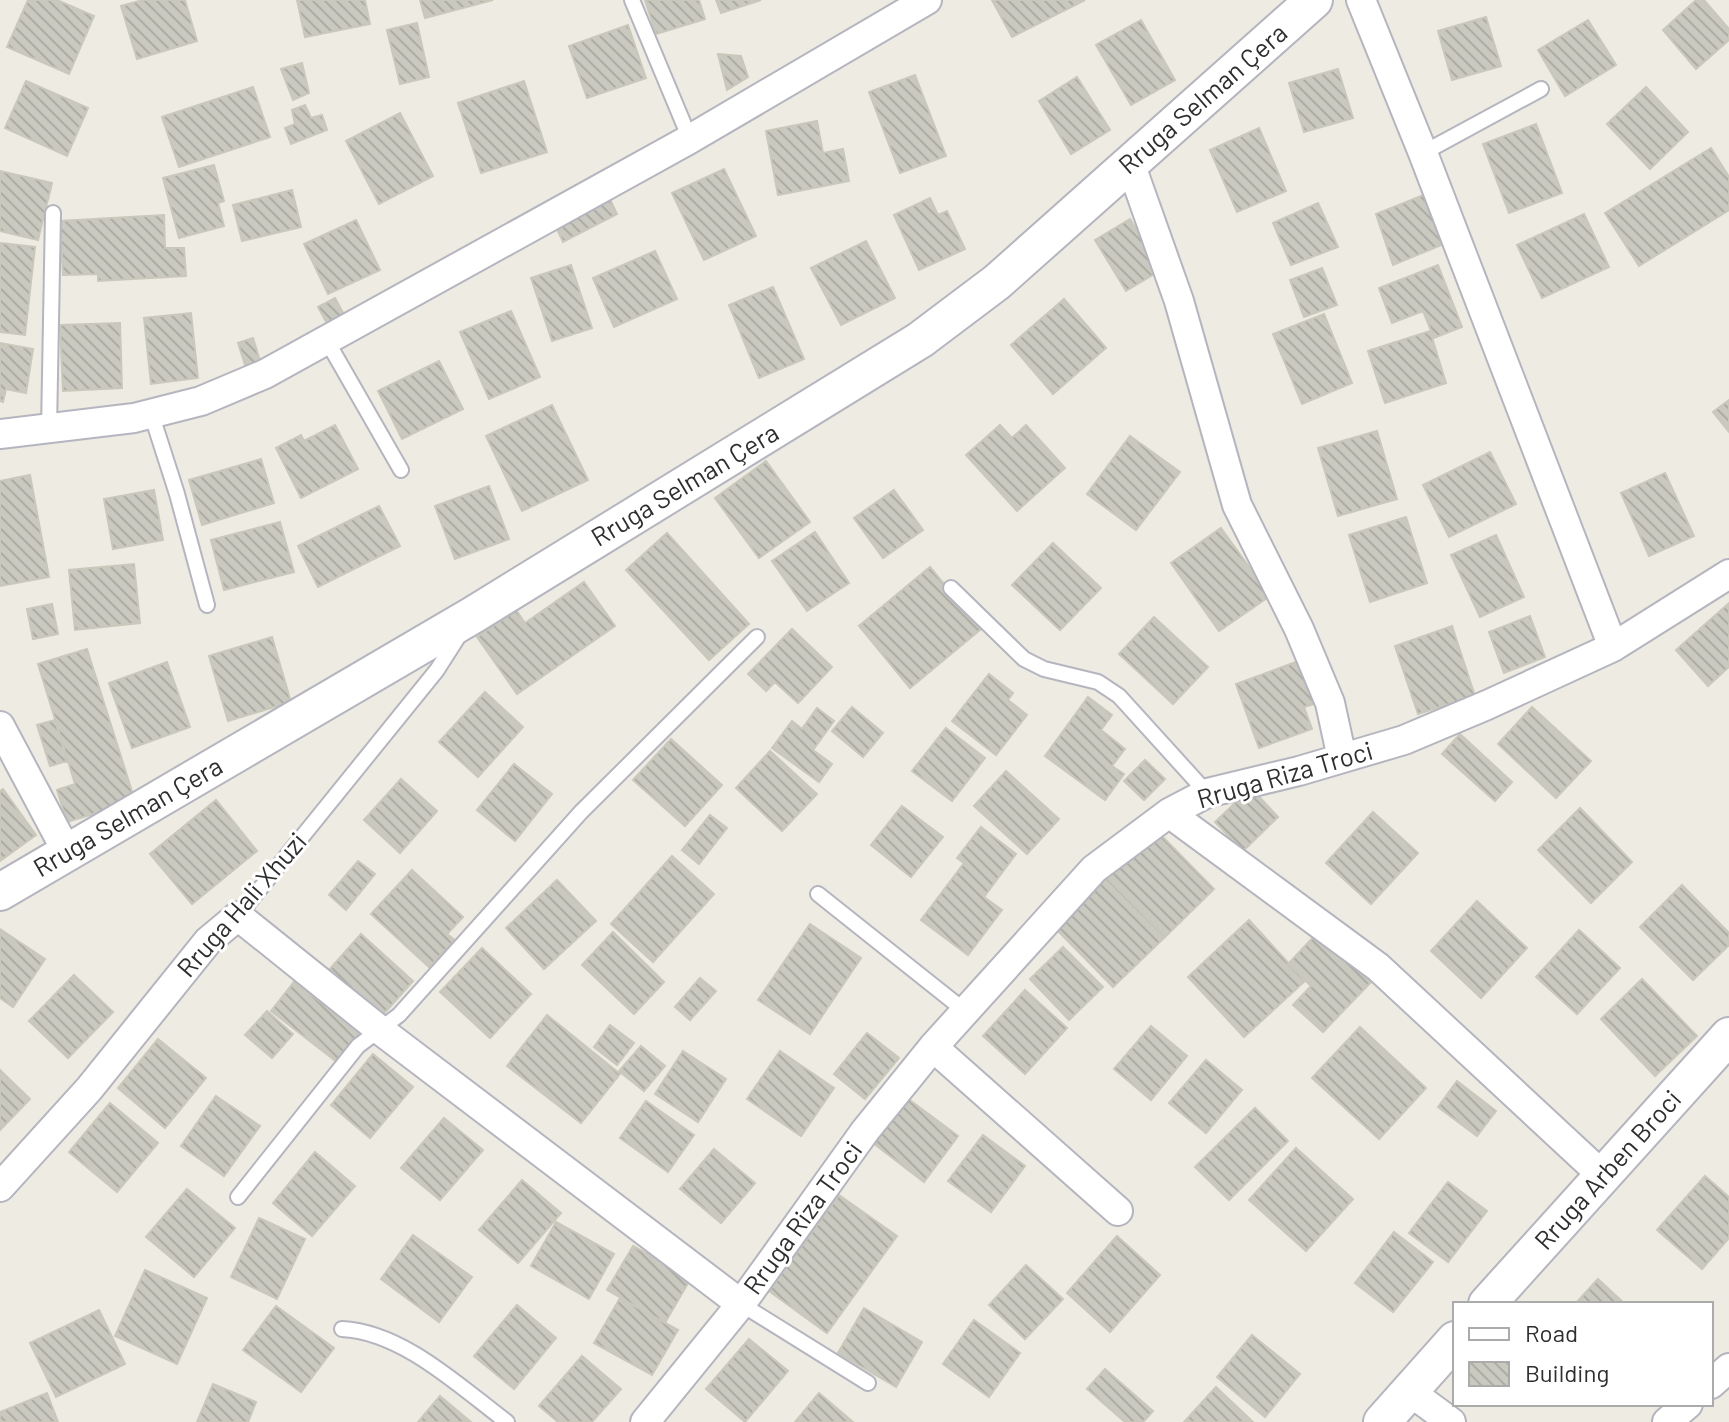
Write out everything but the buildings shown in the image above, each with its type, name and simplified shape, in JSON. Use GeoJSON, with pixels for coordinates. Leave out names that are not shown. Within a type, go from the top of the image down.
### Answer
{"type":"FeatureCollection","features":[{"type":"Feature","properties":{"kind":"street","name":"Rruga Selman Çera"},"geometry":{"type":"LineString","coordinates":[[0,892],[473,615],[920,340],[997,282],[1314,0]]}},
{"type":"Feature","properties":{"kind":"street"},"geometry":{"type":"LineString","coordinates":[[1361,0],[1613,647]]}},
{"type":"Feature","properties":{"kind":"street"},"geometry":{"type":"LineString","coordinates":[[0,434],[151,413],[201,401],[239,385],[327,341],[690,139],[914,4]]}},
{"type":"Feature","properties":{"kind":"street"},"geometry":{"type":"LineString","coordinates":[[1130,163],[1179,301],[1237,505],[1305,642],[1330,703],[1342,758]]}},
{"type":"Feature","properties":{"kind":"street","name":"Rruga Riza Troci"},"geometry":{"type":"LineString","coordinates":[[645,1422],[741,1304],[865,1131],[933,1047],[1094,869],[1169,813],[1207,793],[1342,758],[1418,734],[1613,647],[1729,574]]}},
{"type":"Feature","properties":{"kind":"street"},"geometry":{"type":"LineString","coordinates":[[0,726],[67,852]]}},
{"type":"Feature","properties":{"kind":"street"},"geometry":{"type":"LineString","coordinates":[[1169,813],[1378,967],[1602,1175]]}},
{"type":"Feature","properties":{"kind":"street"},"geometry":{"type":"LineString","coordinates":[[238,916],[380,1030],[741,1304]]}},
{"type":"Feature","properties":{"kind":"street","name":"Rruga Hali Xhuzi"},"geometry":{"type":"LineString","coordinates":[[0,1187],[89,1089],[208,941],[238,916]]}},
{"type":"Feature","properties":{"kind":"street","name":"Rruga Arben Broci"},"geometry":{"type":"LineString","coordinates":[[1489,1302],[1729,1036]]}},
{"type":"Feature","properties":{"kind":"street"},"geometry":{"type":"LineString","coordinates":[[933,1047],[1118,1211]]}},
{"type":"Feature","properties":{"kind":"street"},"geometry":{"type":"LineString","coordinates":[[1382,1422],[1453,1342]]}},
{"type":"Feature","properties":{"kind":"street"},"geometry":{"type":"LineString","coordinates":[[1713,1382],[1729,1368]]}},
{"type":"Feature","properties":{"kind":"street"},"geometry":{"type":"LineString","coordinates":[[1409,1391],[1451,1422]]}},
{"type":"Feature","properties":{"kind":"street"},"geometry":{"type":"LineString","coordinates":[[1667,1422],[1686,1406]]}},
{"type":"Feature","properties":{"kind":"lane"},"geometry":{"type":"LineString","coordinates":[[632,0],[690,139]]}},
{"type":"Feature","properties":{"kind":"lane"},"geometry":{"type":"LineString","coordinates":[[1423,153],[1541,89]]}},
{"type":"Feature","properties":{"kind":"lane"},"geometry":{"type":"LineString","coordinates":[[49,429],[53,213]]}},
{"type":"Feature","properties":{"kind":"lane"},"geometry":{"type":"LineString","coordinates":[[327,341],[401,470]]}},
{"type":"Feature","properties":{"kind":"lane"},"geometry":{"type":"LineString","coordinates":[[151,413],[207,605]]}},
{"type":"Feature","properties":{"kind":"lane"},"geometry":{"type":"LineString","coordinates":[[951,588],[1024,659],[1044,669],[1098,682],[1119,696],[1207,793]]}},
{"type":"Feature","properties":{"kind":"lane","name":"Rruga Hali Xhuzi"},"geometry":{"type":"LineString","coordinates":[[238,916],[437,670],[473,615]]}},
{"type":"Feature","properties":{"kind":"lane"},"geometry":{"type":"LineString","coordinates":[[238,1197],[358,1046],[399,1015],[571,823],[757,637]]}},
{"type":"Feature","properties":{"kind":"lane"},"geometry":{"type":"LineString","coordinates":[[818,894],[965,1011]]}},
{"type":"Feature","properties":{"kind":"lane"},"geometry":{"type":"LineString","coordinates":[[741,1304],[868,1383]]}},
{"type":"Feature","properties":{"kind":"lane"},"geometry":{"type":"LineString","coordinates":[[342,1329],[366,1330],[404,1348],[507,1422]]}}]}
